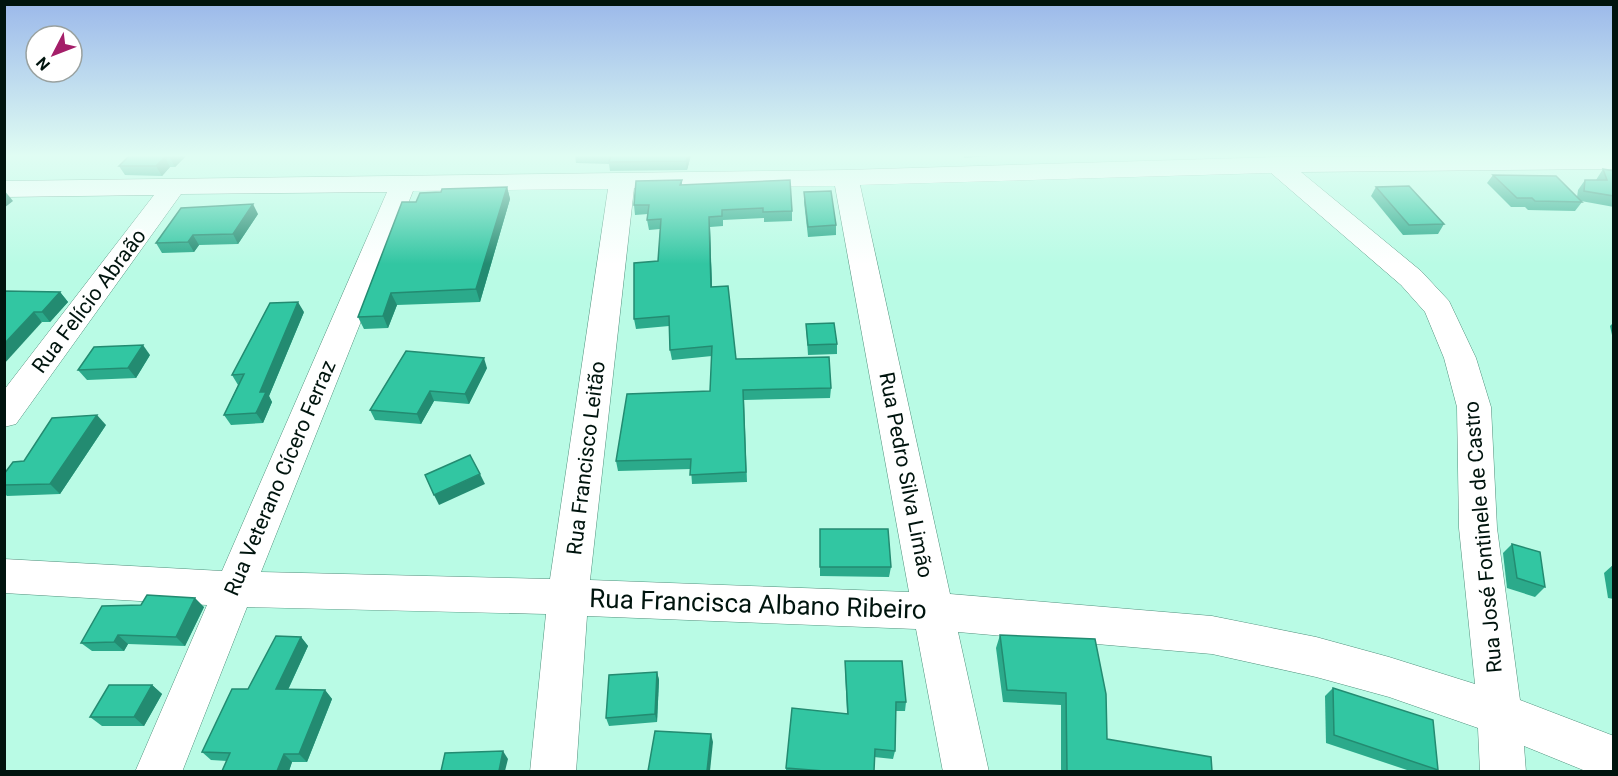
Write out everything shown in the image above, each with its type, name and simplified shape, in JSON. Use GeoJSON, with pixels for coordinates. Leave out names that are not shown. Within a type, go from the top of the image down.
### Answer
{"type":"FeatureCollection","features":[{"type":"Feature","properties":{"kind":"street","name":"Rua Felício Abraão"},"geometry":{"type":"LineString","coordinates":[[4,415],[171,191]]}},
{"type":"Feature","properties":{"kind":"street","name":"Rua Veterano Cícero Ferraz"},"geometry":{"type":"LineString","coordinates":[[158,771],[400,191]]}},
{"type":"Feature","properties":{"kind":"street","name":"Rua Francisco Leitão"},"geometry":{"type":"LineString","coordinates":[[553,771],[568,597],[621,191]]}},
{"type":"Feature","properties":{"kind":"street","name":"Rua Pedro Silva Limão"},"geometry":{"type":"LineString","coordinates":[[849,191],[966,771]]}},
{"type":"Feature","properties":{"kind":"street","name":"Rua José Fontinele de Castro"},"geometry":{"type":"LineString","coordinates":[[1308,191],[1411,278],[1438,308],[1449,329],[1474,407],[1478,528],[1500,714],[1503,771]]}},
{"type":"Feature","properties":{"kind":"street","name":"Rua Francisca Albano Ribeiro"},"geometry":{"type":"LineString","coordinates":[[4,576],[233,589],[568,597],[933,611],[1212,635],[1316,657],[1389,678],[1500,714],[1614,759]]}},
{"type":"Feature","properties":{"kind":"building"},"geometry":{"type":"Polygon","coordinates":[[[506,191],[476,289],[391,293],[383,316],[358,317],[402,202],[416,202],[420,193],[506,191]]]}},
{"type":"Feature","properties":{"kind":"building"},"geometry":{"type":"Polygon","coordinates":[[[635,191],[791,191],[792,211],[763,212],[763,208],[722,210],[722,216],[709,217],[711,287],[728,286],[736,359],[829,357],[831,388],[743,390],[746,472],[690,475],[691,459],[616,461],[627,394],[710,391],[712,346],[670,350],[669,316],[634,319],[634,263],[658,261],[661,219],[647,220],[649,205],[634,205],[635,191]]]}},
{"type":"Feature","properties":{"kind":"building"},"geometry":{"type":"Polygon","coordinates":[[[831,191],[836,225],[808,227],[804,192],[831,191]]]}},
{"type":"Feature","properties":{"kind":"building"},"geometry":{"type":"Polygon","coordinates":[[[1380,191],[1414,191],[1444,224],[1409,225],[1380,191]]]}},
{"type":"Feature","properties":{"kind":"building"},"geometry":{"type":"Polygon","coordinates":[[[1510,191],[1571,191],[1582,202],[1535,201],[1532,198],[1517,198],[1510,191]]]}},
{"type":"Feature","properties":{"kind":"building"},"geometry":{"type":"Polygon","coordinates":[[[1585,191],[1614,191],[1614,196],[1585,191]]]}},
{"type":"Feature","properties":{"kind":"building"},"geometry":{"type":"Polygon","coordinates":[[[253,204],[233,234],[193,235],[188,242],[156,243],[181,208],[253,204]]]}},
{"type":"Feature","properties":{"kind":"building"},"geometry":{"type":"Polygon","coordinates":[[[4,291],[60,292],[42,312],[34,312],[4,344],[4,291]]]}},
{"type":"Feature","properties":{"kind":"building"},"geometry":{"type":"Polygon","coordinates":[[[298,302],[260,392],[266,392],[256,413],[224,415],[244,374],[232,375],[270,303],[298,302]]]}},
{"type":"Feature","properties":{"kind":"building"},"geometry":{"type":"Polygon","coordinates":[[[834,323],[837,344],[808,345],[806,324],[834,323]]]}},
{"type":"Feature","properties":{"kind":"building"},"geometry":{"type":"Polygon","coordinates":[[[143,345],[128,368],[78,370],[94,347],[143,345]]]}},
{"type":"Feature","properties":{"kind":"building"},"geometry":{"type":"Polygon","coordinates":[[[406,351],[484,358],[465,394],[430,391],[417,414],[370,410],[406,351]]]}},
{"type":"Feature","properties":{"kind":"building"},"geometry":{"type":"Polygon","coordinates":[[[97,415],[50,484],[4,485],[4,474],[13,462],[24,461],[52,418],[97,415]]]}},
{"type":"Feature","properties":{"kind":"building"},"geometry":{"type":"Polygon","coordinates":[[[470,455],[480,474],[434,495],[425,475],[470,455]]]}},
{"type":"Feature","properties":{"kind":"building"},"geometry":{"type":"Polygon","coordinates":[[[820,529],[888,529],[891,567],[820,567],[820,529]]]}},
{"type":"Feature","properties":{"kind":"building"},"geometry":{"type":"Polygon","coordinates":[[[1512,544],[1540,552],[1545,587],[1517,578],[1512,544]]]}},
{"type":"Feature","properties":{"kind":"building"},"geometry":{"type":"Polygon","coordinates":[[[147,595],[195,598],[176,637],[118,635],[114,642],[81,643],[102,606],[141,605],[147,595]]]}},
{"type":"Feature","properties":{"kind":"building"},"geometry":{"type":"Polygon","coordinates":[[[1000,635],[1095,639],[1106,694],[1107,739],[1211,757],[1212,771],[1067,771],[1066,693],[1007,690],[1000,635]]]}},
{"type":"Feature","properties":{"kind":"building"},"geometry":{"type":"Polygon","coordinates":[[[276,636],[301,637],[276,689],[325,690],[299,754],[284,754],[277,771],[222,771],[230,753],[202,752],[232,689],[248,689],[276,636]]]}},
{"type":"Feature","properties":{"kind":"building"},"geometry":{"type":"Polygon","coordinates":[[[845,661],[902,661],[906,702],[896,702],[895,751],[875,749],[874,771],[786,768],[792,708],[848,714],[845,661]]]}},
{"type":"Feature","properties":{"kind":"building"},"geometry":{"type":"Polygon","coordinates":[[[657,672],[655,714],[606,718],[609,675],[657,672]]]}},
{"type":"Feature","properties":{"kind":"building"},"geometry":{"type":"Polygon","coordinates":[[[109,685],[152,685],[134,717],[90,717],[109,685]]]}},
{"type":"Feature","properties":{"kind":"building"},"geometry":{"type":"Polygon","coordinates":[[[1333,688],[1433,720],[1438,770],[1334,735],[1333,688]]]}},
{"type":"Feature","properties":{"kind":"building"},"geometry":{"type":"Polygon","coordinates":[[[655,731],[711,734],[707,771],[648,771],[655,731]]]}},
{"type":"Feature","properties":{"kind":"building"},"geometry":{"type":"Polygon","coordinates":[[[503,751],[499,771],[441,771],[445,753],[503,751]]]}}]}
